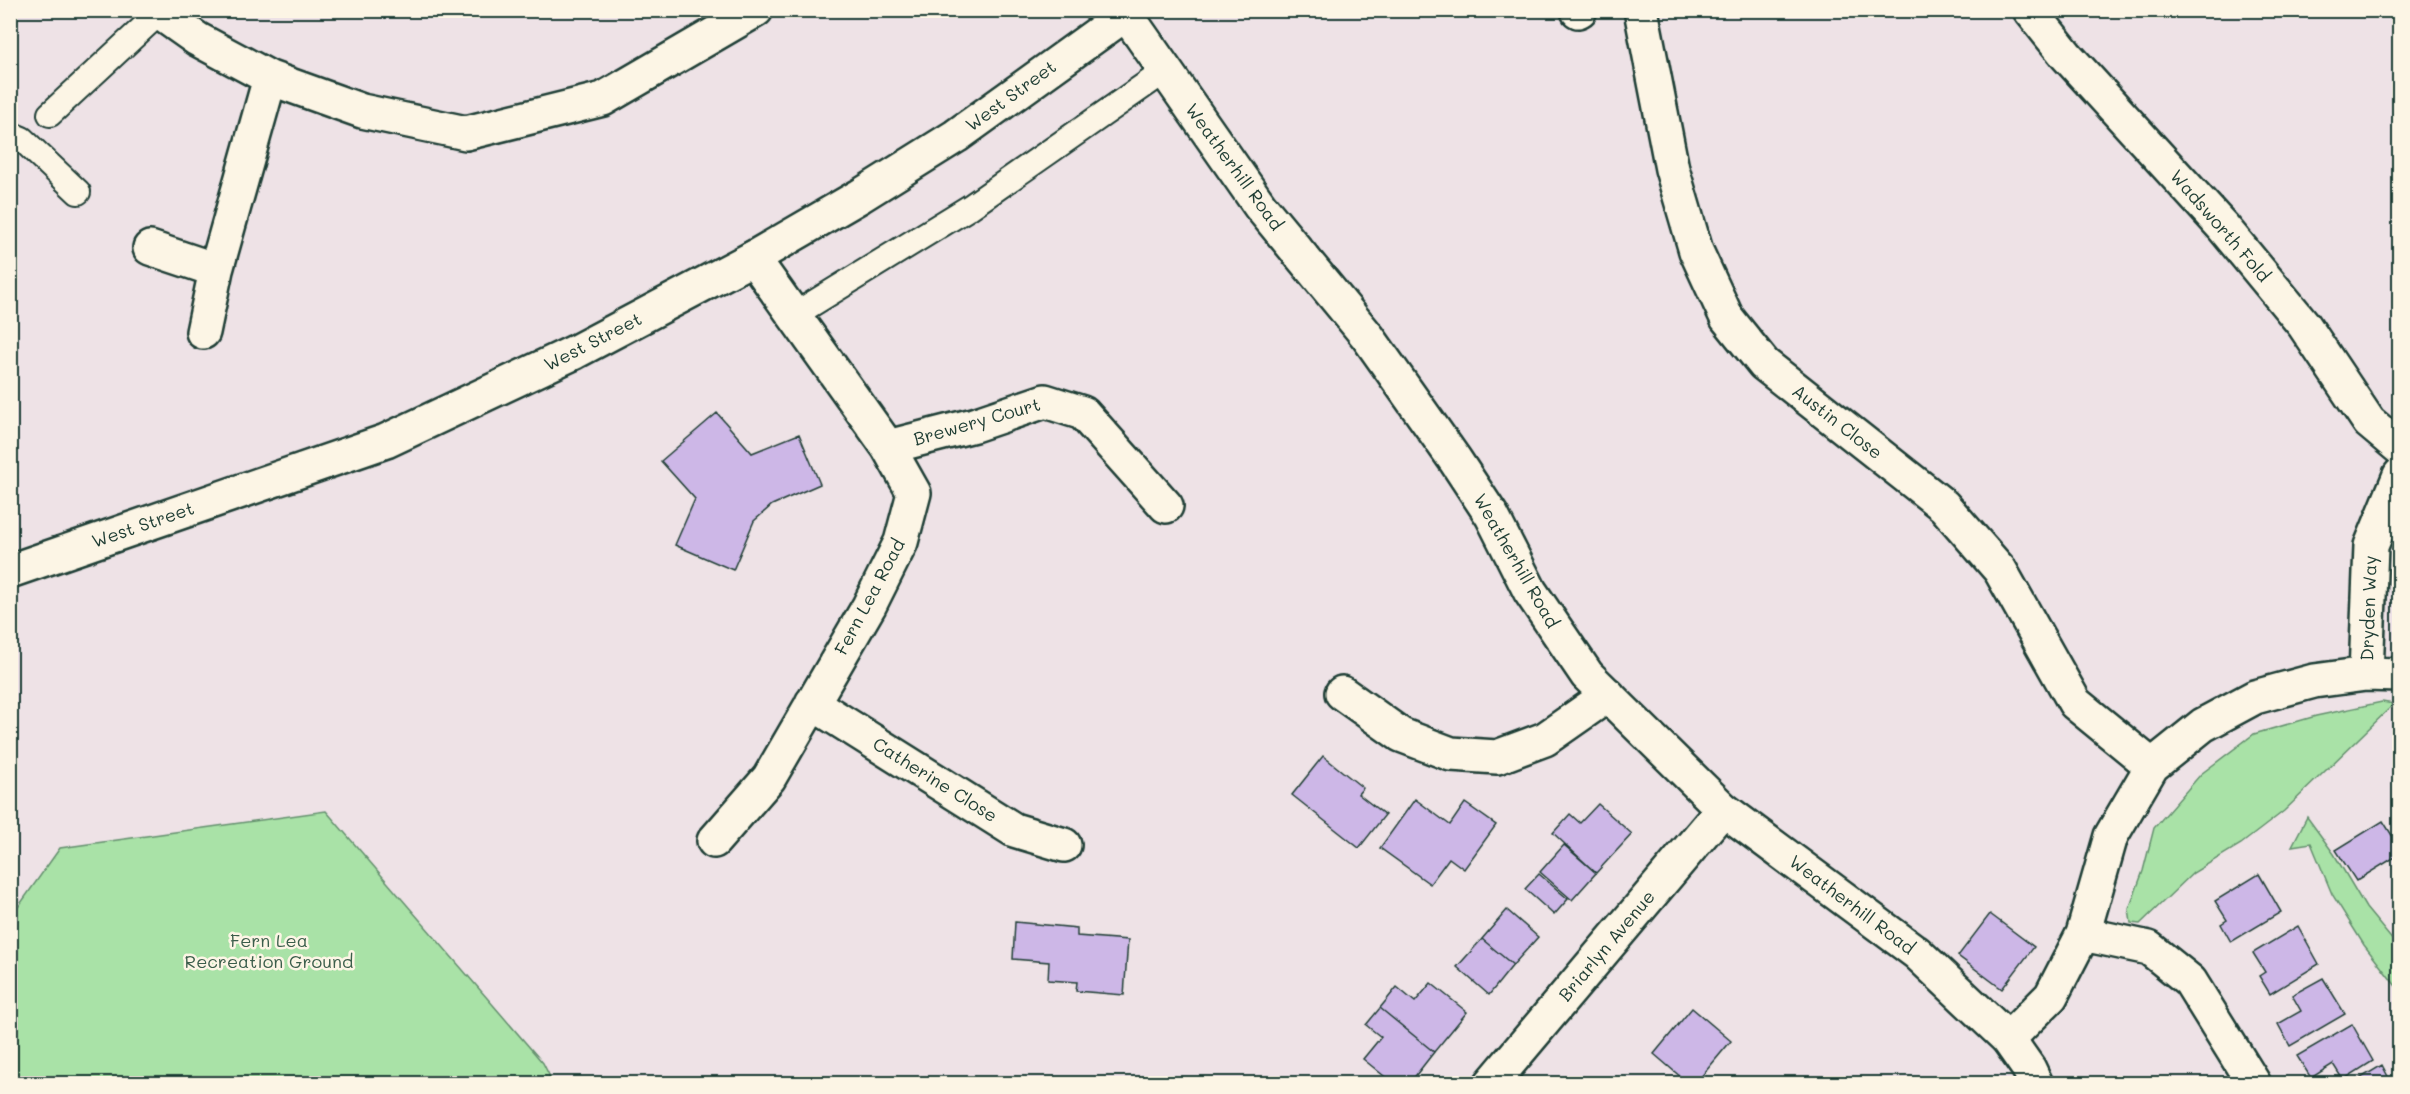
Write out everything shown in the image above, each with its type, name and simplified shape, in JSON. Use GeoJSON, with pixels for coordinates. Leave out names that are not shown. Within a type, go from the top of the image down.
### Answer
{"type":"FeatureCollection","features":[{"type":"Feature","properties":{"kind":"street"},"geometry":{"type":"LineString","coordinates":[[158,12],[197,39],[270,78],[362,111],[466,133],[603,99],[756,10]]}},
{"type":"Feature","properties":{"kind":"street","name":"Austin Close"},"geometry":{"type":"LineString","coordinates":[[1641,10],[1672,169],[1696,251],[1727,318],[1764,364],[1944,506],[2000,570],[2075,703],[2152,766]]}},
{"type":"Feature","properties":{"kind":"street","name":"Wadsworth Fold"},"geometry":{"type":"LineString","coordinates":[[2031,10],[2066,55],[2223,227],[2304,325],[2368,422],[2400,448]]}},
{"type":"Feature","properties":{"kind":"street","name":"Weatherhill Road"},"geometry":{"type":"LineString","coordinates":[[1128,12],[1165,71],[1260,206],[1368,338],[1492,516],[1530,591],[1587,675],[1724,809],[1917,953],[2008,1039],[2036,1083]]}},
{"type":"Feature","properties":{"kind":"street","name":"West Street"},"geometry":{"type":"LineString","coordinates":[[10,571],[386,441],[575,352],[753,258],[956,136],[1128,12]]}},
{"type":"Feature","properties":{"kind":"street"},"geometry":{"type":"LineString","coordinates":[[203,332],[216,270],[270,78]]}},
{"type":"Feature","properties":{"kind":"street"},"geometry":{"type":"LineString","coordinates":[[150,248],[216,270]]}},
{"type":"Feature","properties":{"kind":"street","name":"Fern Lea Road"},"geometry":{"type":"LineString","coordinates":[[714,841],[769,778],[869,606],[902,542],[915,493],[888,447],[753,258]]}},
{"type":"Feature","properties":{"kind":"street","name":"Brewery Court"},"geometry":{"type":"LineString","coordinates":[[888,447],[974,425],[1045,401],[1083,413],[1166,507]]}},
{"type":"Feature","properties":{"kind":"street","name":"Dryden Way"},"geometry":{"type":"LineString","coordinates":[[2366,674],[2371,546],[2400,475]]}},
{"type":"Feature","properties":{"kind":"street"},"geometry":{"type":"LineString","coordinates":[[2008,1039],[2051,996],[2083,934],[2111,836],[2152,766],[2203,725],[2255,697],[2314,681],[2366,674],[2400,675]]}},
{"type":"Feature","properties":{"kind":"street"},"geometry":{"type":"LineString","coordinates":[[1342,693],[1401,735],[1451,754],[1497,757],[1545,739],[1608,695]]}},
{"type":"Feature","properties":{"kind":"street","name":"Catherine Close"},"geometry":{"type":"LineString","coordinates":[[812,703],[1014,830],[1064,845]]}},
{"type":"Feature","properties":{"kind":"street","name":"Briarlyn Avenue"},"geometry":{"type":"LineString","coordinates":[[1491,1083],[1724,809]]}},
{"type":"Feature","properties":{"kind":"street"},"geometry":{"type":"LineString","coordinates":[[2083,934],[2149,948],[2190,981],[2254,1083]]}},
{"type":"Feature","properties":{"kind":"lane"},"geometry":{"type":"LineString","coordinates":[[50,114],[158,12]]}},
{"type":"Feature","properties":{"kind":"lane"},"geometry":{"type":"LineString","coordinates":[[794,315],[970,207],[1165,71]]}},
{"type":"Feature","properties":{"kind":"lane"},"geometry":{"type":"LineString","coordinates":[[10,134],[22,139],[78,192]]}},
{"type":"Feature","properties":{"kind":"green space"},"geometry":{"type":"Polygon","coordinates":[[[2382,702],[2394,704],[2284,811],[2241,844],[2193,873],[2140,924],[2131,923],[2129,909],[2143,871],[2154,828],[2201,774],[2254,734],[2316,716],[2382,702]]]}},
{"type":"Feature","properties":{"kind":"green space","name":"Fern Lea Recreation Ground"},"geometry":{"type":"Polygon","coordinates":[[[326,811],[543,1063],[553,1083],[11,1083],[11,917],[60,848],[326,811]]]}},
{"type":"Feature","properties":{"kind":"green space"},"geometry":{"type":"Polygon","coordinates":[[[2307,817],[2334,854],[2366,908],[2399,948],[2399,990],[2364,945],[2332,894],[2311,843],[2292,846],[2307,817]]]}},
{"type":"Feature","properties":{"kind":"building"},"geometry":{"type":"Polygon","coordinates":[[[717,413],[752,453],[799,434],[820,484],[772,505],[754,521],[733,570],[675,545],[695,499],[661,461],[717,413]]]}},
{"type":"Feature","properties":{"kind":"building"},"geometry":{"type":"Polygon","coordinates":[[[1323,756],[1363,788],[1358,794],[1385,815],[1359,848],[1292,795],[1323,756]]]}},
{"type":"Feature","properties":{"kind":"building"},"geometry":{"type":"Polygon","coordinates":[[[1415,799],[1450,825],[1465,803],[1496,825],[1464,869],[1449,858],[1430,884],[1380,848],[1415,799]]]}},
{"type":"Feature","properties":{"kind":"building"},"geometry":{"type":"Polygon","coordinates":[[[1598,804],[1632,834],[1596,873],[1553,833],[1570,814],[1580,823],[1598,804]]]}},
{"type":"Feature","properties":{"kind":"building"},"geometry":{"type":"Polygon","coordinates":[[[2383,821],[2400,848],[2400,854],[2356,881],[2336,850],[2383,821]]]}},
{"type":"Feature","properties":{"kind":"building"},"geometry":{"type":"Polygon","coordinates":[[[1564,845],[1596,873],[1572,900],[1540,872],[1564,845]]]}},
{"type":"Feature","properties":{"kind":"building"},"geometry":{"type":"Polygon","coordinates":[[[1539,874],[1568,899],[1554,915],[1525,889],[1539,874]]]}},
{"type":"Feature","properties":{"kind":"building"},"geometry":{"type":"Polygon","coordinates":[[[2259,874],[2281,912],[2231,942],[2221,924],[2227,920],[2215,901],[2259,874]]]}},
{"type":"Feature","properties":{"kind":"building"},"geometry":{"type":"Polygon","coordinates":[[[1507,910],[1538,937],[1513,965],[1482,939],[1507,910]]]}},
{"type":"Feature","properties":{"kind":"building"},"geometry":{"type":"Polygon","coordinates":[[[1990,914],[2034,947],[2002,989],[1958,956],[1990,914]]]}},
{"type":"Feature","properties":{"kind":"building"},"geometry":{"type":"Polygon","coordinates":[[[1015,922],[1077,928],[1077,936],[1128,940],[1124,995],[1076,991],[1077,982],[1048,980],[1049,962],[1013,959],[1015,922]]]}},
{"type":"Feature","properties":{"kind":"building"},"geometry":{"type":"Polygon","coordinates":[[[2298,926],[2319,964],[2270,994],[2259,976],[2265,972],[2253,953],[2298,926]]]}},
{"type":"Feature","properties":{"kind":"building"},"geometry":{"type":"Polygon","coordinates":[[[1482,939],[1513,965],[1489,995],[1457,967],[1482,939]]]}},
{"type":"Feature","properties":{"kind":"building"},"geometry":{"type":"Polygon","coordinates":[[[2323,978],[2345,1014],[2290,1046],[2278,1024],[2301,1011],[2292,995],[2323,978]]]}},
{"type":"Feature","properties":{"kind":"building"},"geometry":{"type":"Polygon","coordinates":[[[1431,983],[1467,1012],[1434,1052],[1380,1008],[1397,987],[1415,1002],[1431,983]]]}},
{"type":"Feature","properties":{"kind":"building"},"geometry":{"type":"Polygon","coordinates":[[[1380,1008],[1434,1052],[1409,1084],[1394,1084],[1363,1059],[1381,1037],[1366,1025],[1380,1008]]]}},
{"type":"Feature","properties":{"kind":"building"},"geometry":{"type":"Polygon","coordinates":[[[1692,1008],[1731,1041],[1695,1084],[1689,1084],[1654,1054],[1692,1008]]]}},
{"type":"Feature","properties":{"kind":"building"},"geometry":{"type":"Polygon","coordinates":[[[2352,1024],[2373,1061],[2343,1080],[2333,1064],[2311,1078],[2297,1056],[2352,1024]]]}},
{"type":"Feature","properties":{"kind":"building"},"geometry":{"type":"Polygon","coordinates":[[[2382,1065],[2392,1084],[2351,1084],[2382,1065]]]}}]}
